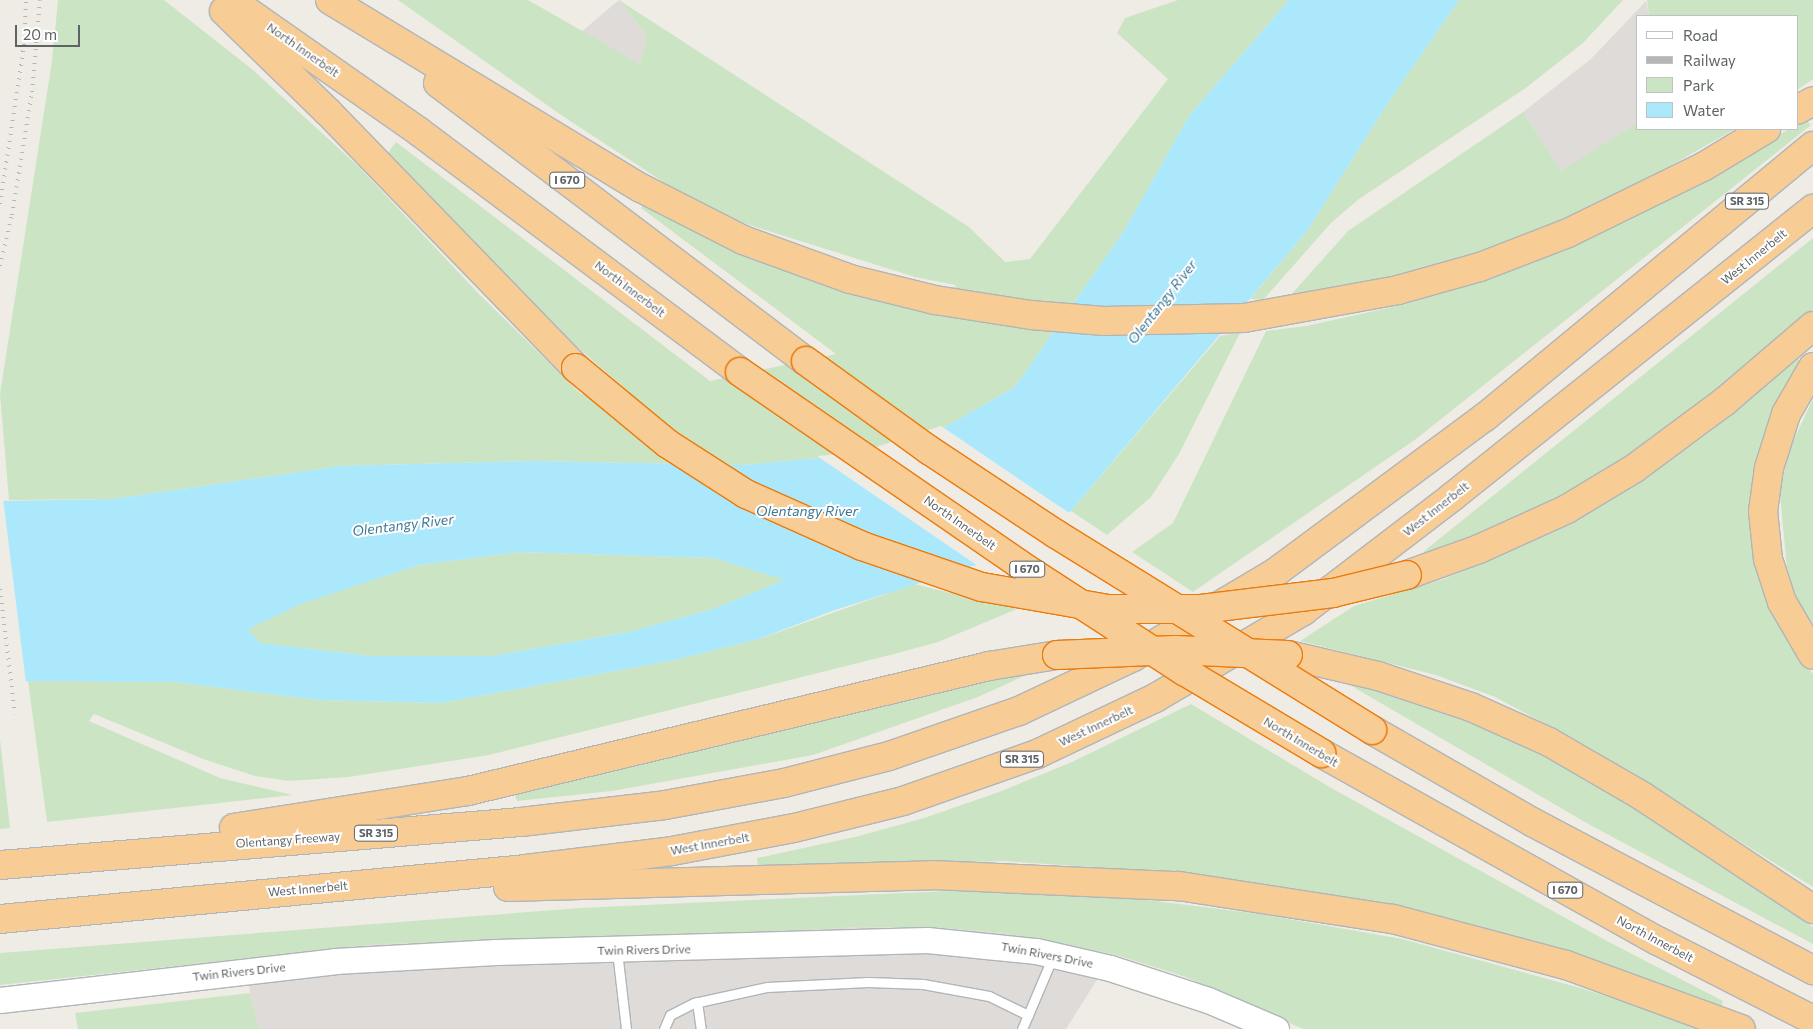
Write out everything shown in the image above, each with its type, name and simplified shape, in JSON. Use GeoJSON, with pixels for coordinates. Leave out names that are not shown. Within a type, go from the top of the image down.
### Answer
{"type":"FeatureCollection","features":[{"type":"Feature","properties":{"kind":"highway"},"geometry":{"type":"LineString","coordinates":[[212,0],[327,111],[576,368],[668,444],[746,494],[862,546],[982,587],[1108,609],[1201,609],[1333,593],[1407,575],[1514,533],[1567,509],[1601,489],[1635,468],[1724,402],[1813,326]]}},
{"type":"Feature","properties":{"kind":"highway","name":"North Innerbelt"},"geometry":{"type":"LineString","coordinates":[[231,0],[418,131],[740,372],[1019,564],[1184,671],[1321,754],[1658,941],[1813,1020]]}},
{"type":"Feature","properties":{"kind":"highway"},"geometry":{"type":"LineString","coordinates":[[329,0],[641,188],[743,240],[850,279],[935,300],[1031,316],[1104,321],[1244,318],[1311,308],[1398,290],[1480,267],[1568,233],[1695,171],[1764,130]]}},
{"type":"Feature","properties":{"kind":"highway","name":"I 670"},"geometry":{"type":"LineString","coordinates":[[329,0],[806,361],[929,450],[1056,534],[1372,730],[1540,826],[1813,970]]}},
{"type":"Feature","properties":{"kind":"highway"},"geometry":{"type":"LineString","coordinates":[[1798,109],[1813,101]]}},
{"type":"Feature","properties":{"kind":"highway","name":"Olentangy Freeway"},"geometry":{"type":"LineString","coordinates":[[0,865],[87,856],[521,822],[665,805],[784,782],[889,756],[1019,711],[1133,657],[1205,616],[1276,572],[1485,417],[1813,146]]}},
{"type":"Feature","properties":{"kind":"highway","name":"West Innerbelt"},"geometry":{"type":"LineString","coordinates":[[202,898],[526,869],[672,852],[794,828],[903,801],[1037,754],[1155,698],[1303,611],[1460,491],[1813,208]]}},
{"type":"Feature","properties":{"kind":"highway"},"geometry":{"type":"LineString","coordinates":[[1813,367],[1786,414],[1769,468],[1763,511],[1768,559],[1782,602],[1813,655]]}},
{"type":"Feature","properties":{"kind":"highway"},"geometry":{"type":"LineString","coordinates":[[87,856],[240,827],[468,791],[981,668],[1057,655],[1175,650],[1288,655],[1378,676],[1471,707],[1549,742],[1642,796],[1813,909]]}},
{"type":"Feature","properties":{"kind":"highway"},"geometry":{"type":"LineString","coordinates":[[202,898],[933,875],[1179,886],[1393,919],[1566,965],[1741,1029]]}},
{"type":"Feature","properties":{"kind":"highway","name":"SR 315"},"geometry":{"type":"LineString","coordinates":[[0,919],[202,898]]}},
{"type":"Feature","properties":{"kind":"main road","name":"Twin Rivers Drive"},"geometry":{"type":"LineString","coordinates":[[0,1000],[335,961],[496,952],[617,951],[927,940],[980,943],[1054,955],[1158,982],[1276,1029]]}},
{"type":"Feature","properties":{"kind":"lane"},"geometry":{"type":"LineString","coordinates":[[617,951],[626,1029]]}},
{"type":"Feature","properties":{"kind":"lane"},"geometry":{"type":"LineString","coordinates":[[1022,1029],[1054,955]]}},
{"type":"Feature","properties":{"kind":"lane"},"geometry":{"type":"LineString","coordinates":[[664,1029],[670,1015],[697,1002],[767,988],[905,984],[989,996],[1028,1015]]}},
{"type":"Feature","properties":{"kind":"lane"},"geometry":{"type":"LineString","coordinates":[[697,1002],[701,1029]]}},
{"type":"Feature","properties":{"kind":"shaded area"},"geometry":{"type":"Polygon","coordinates":[[[619,0],[647,35],[640,64],[581,32],[619,0]]]}},
{"type":"Feature","properties":{"kind":"shaded area"},"geometry":{"type":"Polygon","coordinates":[[[1646,1],[1649,15],[1636,15],[1636,124],[1561,172],[1523,112],[1591,59],[1646,1]]]}},
{"type":"Feature","properties":{"kind":"shaded area"},"geometry":{"type":"Polygon","coordinates":[[[857,927],[943,928],[1003,933],[1113,954],[1066,1029],[259,1029],[250,993],[246,958],[380,944],[714,936],[857,927]]]}},
{"type":"Feature","properties":{"kind":"green space"},"geometry":{"type":"Polygon","coordinates":[[[58,0],[164,0],[253,70],[358,166],[479,294],[581,394],[623,387],[560,332],[477,250],[387,154],[396,142],[710,381],[836,354],[641,208],[645,202],[933,314],[956,285],[915,277],[743,223],[668,185],[564,117],[398,0],[528,0],[640,64],[647,35],[619,0],[969,227],[1005,262],[1030,259],[1168,79],[1117,33],[1125,18],[1178,0],[1289,0],[1189,116],[1124,231],[1015,387],[945,427],[862,454],[743,465],[532,461],[341,466],[114,499],[9,500],[0,394],[52,61],[58,0]]]}},
{"type":"Feature","properties":{"kind":"green space"},"geometry":{"type":"Polygon","coordinates":[[[1459,0],[1623,0],[1583,43],[1527,87],[1359,199],[1331,223],[1263,300],[1250,299],[1307,231],[1386,106],[1459,0]]]}},
{"type":"Feature","properties":{"kind":"green space"},"geometry":{"type":"Polygon","coordinates":[[[1647,0],[1813,0],[1813,79],[1798,89],[1798,15],[1649,15],[1647,0]]]}},
{"type":"Feature","properties":{"kind":"green space"},"geometry":{"type":"Polygon","coordinates":[[[1523,112],[1561,171],[1636,124],[1636,130],[1733,130],[1647,179],[1549,228],[1475,257],[1372,285],[1289,297],[1348,231],[1523,112]]]}},
{"type":"Feature","properties":{"kind":"green space"},"geometry":{"type":"Polygon","coordinates":[[[1805,119],[1811,125],[1416,439],[1193,592],[1132,552],[1173,523],[1266,331],[1306,326],[1406,304],[1562,252],[1689,189],[1787,130],[1798,130],[1798,123],[1805,119]]]}},
{"type":"Feature","properties":{"kind":"green space"},"geometry":{"type":"Polygon","coordinates":[[[1813,238],[1813,309],[1694,410],[1641,451],[1579,490],[1496,531],[1427,556],[1423,552],[1813,238]]]}},
{"type":"Feature","properties":{"kind":"green space"},"geometry":{"type":"Polygon","coordinates":[[[1240,333],[1179,454],[1151,497],[1107,535],[1071,511],[1220,336],[1240,333]]]}},
{"type":"Feature","properties":{"kind":"green space"},"geometry":{"type":"Polygon","coordinates":[[[1797,358],[1802,363],[1759,455],[1798,655],[1813,674],[1813,887],[1587,746],[1495,697],[1436,675],[1300,641],[1354,606],[1444,579],[1572,523],[1640,482],[1710,432],[1797,358]]]}},
{"type":"Feature","properties":{"kind":"green space"},"geometry":{"type":"Polygon","coordinates":[[[1813,399],[1813,628],[1798,602],[1787,569],[1780,494],[1788,452],[1813,399]]]}},
{"type":"Feature","properties":{"kind":"green space"},"geometry":{"type":"Polygon","coordinates":[[[519,552],[714,558],[786,580],[713,609],[629,632],[492,656],[370,656],[259,643],[248,629],[300,604],[419,565],[519,552]]]}},
{"type":"Feature","properties":{"kind":"green space"},"geometry":{"type":"Polygon","coordinates":[[[914,584],[1017,609],[938,642],[894,654],[489,755],[349,777],[289,781],[255,776],[203,759],[94,714],[89,721],[220,778],[293,795],[47,822],[28,681],[175,682],[319,700],[441,703],[675,660],[759,639],[914,584]]]}},
{"type":"Feature","properties":{"kind":"green space"},"geometry":{"type":"Polygon","coordinates":[[[1037,670],[978,697],[813,755],[612,791],[517,801],[514,793],[861,707],[1037,670]]]}},
{"type":"Feature","properties":{"kind":"green space"},"geometry":{"type":"Polygon","coordinates":[[[1336,677],[1437,706],[1514,738],[1572,769],[1684,839],[1813,927],[1813,944],[1590,825],[1336,677]]]}},
{"type":"Feature","properties":{"kind":"green space"},"geometry":{"type":"Polygon","coordinates":[[[1191,704],[1333,789],[1607,941],[1723,1001],[1721,1007],[1153,871],[1002,861],[758,868],[757,858],[859,836],[924,818],[999,792],[1072,762],[1191,704]]]}},
{"type":"Feature","properties":{"kind":"green space"},"geometry":{"type":"Polygon","coordinates":[[[0,739],[10,828],[0,829],[0,739]]]}},
{"type":"Feature","properties":{"kind":"green space"},"geometry":{"type":"Polygon","coordinates":[[[970,890],[1123,897],[1260,914],[1402,939],[1577,987],[1708,1029],[1303,1029],[1186,977],[1113,954],[1003,933],[943,928],[857,927],[714,936],[380,944],[0,985],[0,953],[580,908],[970,890]]]}},
{"type":"Feature","properties":{"kind":"green space"},"geometry":{"type":"Polygon","coordinates":[[[250,993],[259,1029],[78,1029],[75,1013],[250,993]]]}},
{"type":"Feature","properties":{"kind":"water","name":"Olentangy River"},"geometry":{"type":"Polygon","coordinates":[[[1289,0],[1459,0],[1386,106],[1307,231],[1071,511],[1007,555],[832,611],[759,639],[675,660],[441,703],[319,700],[175,682],[0,681],[0,501],[114,499],[341,466],[532,461],[743,465],[862,454],[945,427],[1015,387],[1124,231],[1189,116],[1289,0]],[[519,552],[419,565],[301,604],[248,629],[260,643],[370,656],[492,656],[629,632],[713,609],[785,580],[714,558],[519,552]]]}},
{"type":"Feature","properties":{"kind":"pier"},"geometry":{"type":"Polygon","coordinates":[[[941,426],[1071,514],[1008,557],[978,566],[817,456],[861,452],[941,426]]]}},
{"type":"Feature","properties":{"kind":"pier"},"geometry":{"type":"Polygon","coordinates":[[[0,498],[3,498],[26,683],[0,684],[0,498]]]}},
{"type":"Feature","properties":{"kind":"railway"},"geometry":{"type":"LineString","coordinates":[[0,204],[24,45],[26,0]]}},
{"type":"Feature","properties":{"kind":"railway"},"geometry":{"type":"LineString","coordinates":[[0,266],[12,215],[32,92],[40,0]]}},
{"type":"Feature","properties":{"kind":"railway"},"geometry":{"type":"LineString","coordinates":[[0,589],[15,714]]}}]}
